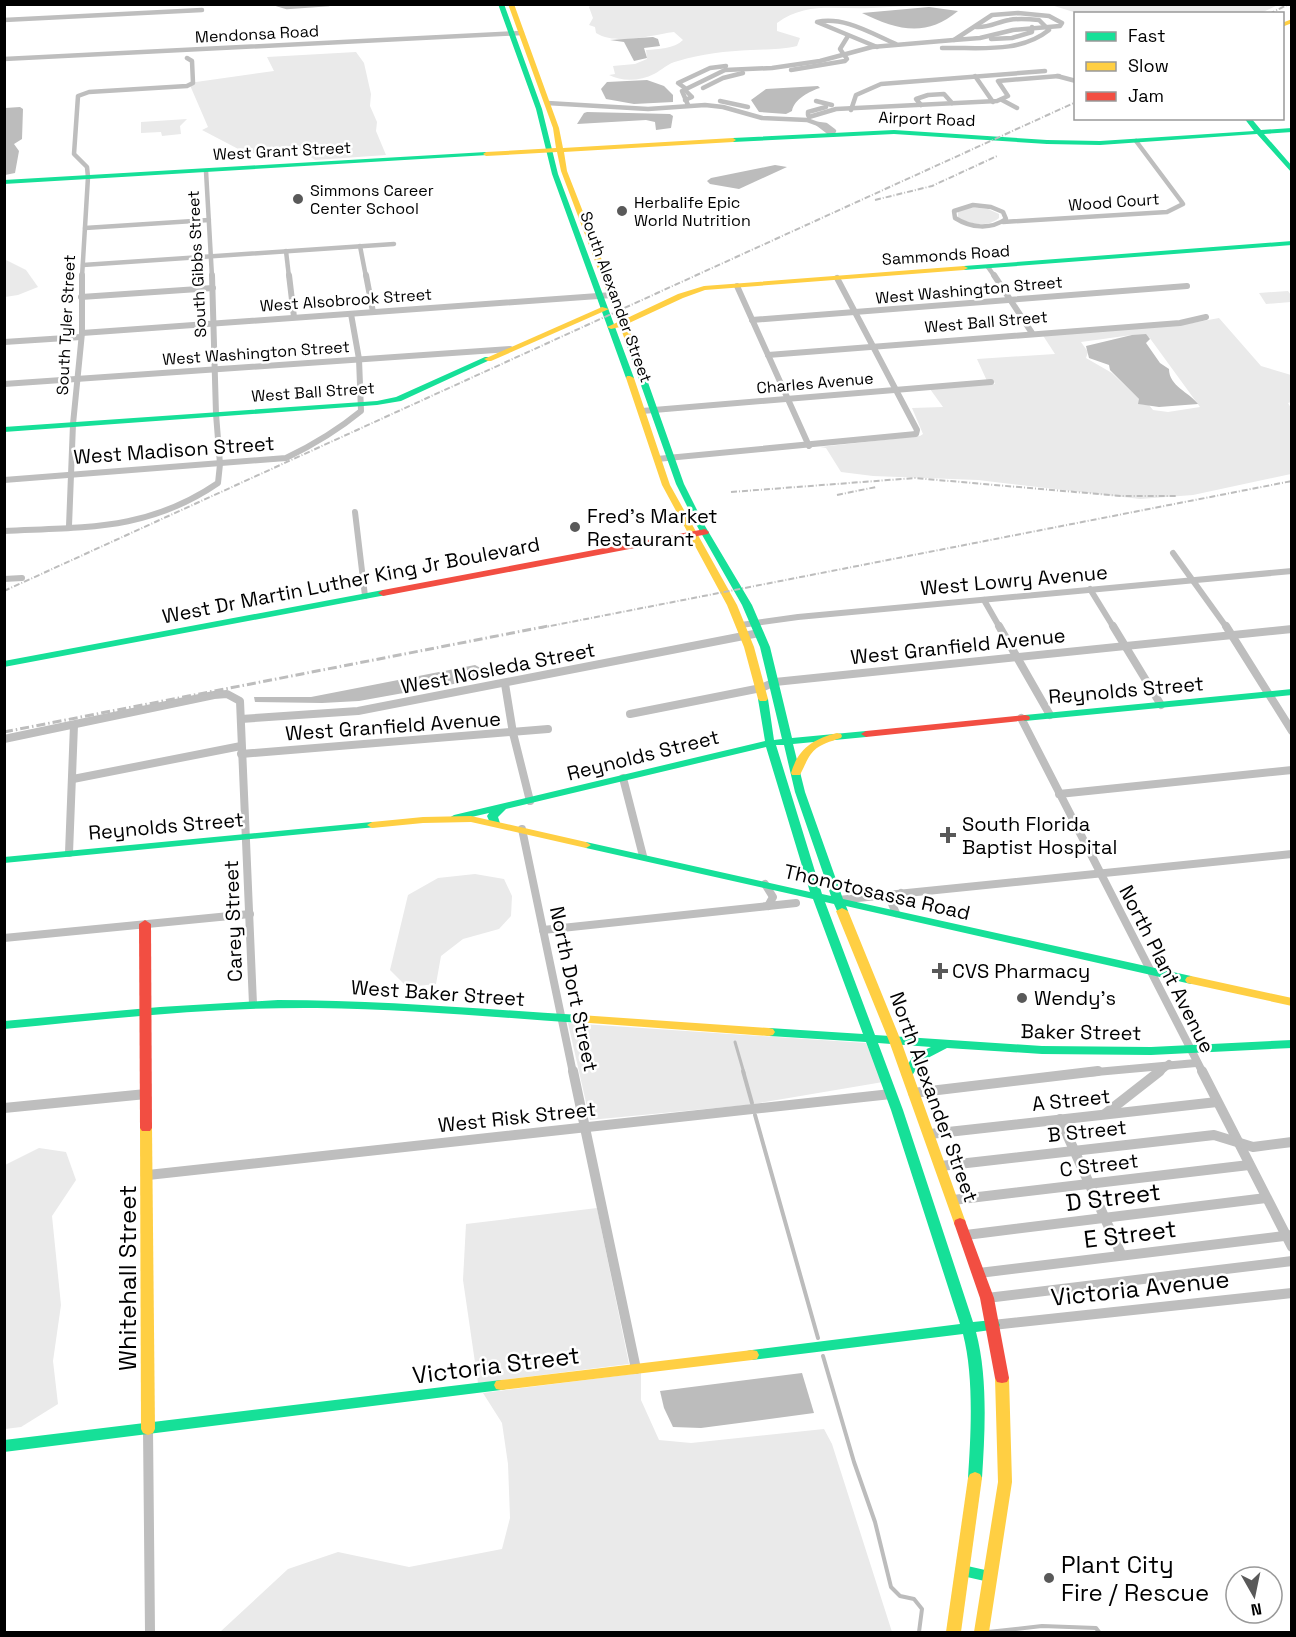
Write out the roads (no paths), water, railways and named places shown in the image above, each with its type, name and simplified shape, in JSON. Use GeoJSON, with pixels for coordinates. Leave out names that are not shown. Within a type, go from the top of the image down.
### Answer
{"type":"FeatureCollection","features":[{"type":"Feature","properties":{"kind":"main road","name":"South Alexander Street"},"geometry":{"type":"LineString","coordinates":[[501,4],[518,31]]}},
{"type":"Feature","properties":{"kind":"main road","name":"South Alexander Street"},"geometry":{"type":"LineString","coordinates":[[511,4],[532,76],[545,107],[564,184],[590,254],[605,309],[617,325],[655,410],[680,484],[738,589]]}},
{"type":"Feature","properties":{"kind":"main road"},"geometry":{"type":"LineString","coordinates":[[1248,120],[1292,171]]}},
{"type":"Feature","properties":{"kind":"main road","name":"Airport Road"},"geometry":{"type":"LineString","coordinates":[[556,150],[831,134],[924,132],[1054,142],[1136,141],[1292,130]]}},
{"type":"Feature","properties":{"kind":"main road","name":"West Grant Street"},"geometry":{"type":"LineString","coordinates":[[4,182],[556,150]]}},
{"type":"Feature","properties":{"kind":"main road","name":"Sammonds Road"},"geometry":{"type":"LineString","coordinates":[[617,325],[641,316],[680,293],[737,286],[1292,243]]}},
{"type":"Feature","properties":{"kind":"main road","name":"South Alexander Street"},"geometry":{"type":"LineString","coordinates":[[590,254],[612,295],[617,325],[666,485],[724,592]]}},
{"type":"Feature","properties":{"kind":"main road","name":"West Ball Street"},"geometry":{"type":"LineString","coordinates":[[4,430],[361,404],[398,399],[605,309]]}},
{"type":"Feature","properties":{"kind":"main road","name":"West Dr Martin Luther King Jr Boulevard"},"geometry":{"type":"LineString","coordinates":[[4,664],[705,532]]}},
{"type":"Feature","properties":{"kind":"main road","name":"North Alexander Street"},"geometry":{"type":"LineString","coordinates":[[738,589],[757,628],[775,682],[795,774],[838,900],[896,1041],[987,1298],[1004,1398],[1005,1482],[982,1631]]}},
{"type":"Feature","properties":{"kind":"main road","name":"North Alexander Street"},"geometry":{"type":"LineString","coordinates":[[724,592],[743,630],[761,688],[770,742],[817,896],[891,1094],[952,1272],[968,1328],[975,1363],[978,1428],[975,1479],[953,1632]]}},
{"type":"Feature","properties":{"kind":"main road","name":"Reynolds Street"},"geometry":{"type":"LineString","coordinates":[[4,860],[454,818],[770,742],[1292,692]]}},
{"type":"Feature","properties":{"kind":"main road"},"geometry":{"type":"LineString","coordinates":[[795,774],[798,759],[805,748],[837,736]]}},
{"type":"Feature","properties":{"kind":"main road"},"geometry":{"type":"LineString","coordinates":[[495,823],[492,816],[501,808]]}},
{"type":"Feature","properties":{"kind":"main road","name":"Thonotosassa Road"},"geometry":{"type":"LineString","coordinates":[[454,818],[495,823],[897,913],[986,936],[1292,1002]]}},
{"type":"Feature","properties":{"kind":"main road","name":"Whitehall Street"},"geometry":{"type":"LineString","coordinates":[[145,924],[148,1429]]}},
{"type":"Feature","properties":{"kind":"main road","name":"West Baker Street"},"geometry":{"type":"LineString","coordinates":[[4,1025],[144,1011],[253,1004],[361,1005],[870,1039]]}},
{"type":"Feature","properties":{"kind":"main road","name":"Baker Street"},"geometry":{"type":"LineString","coordinates":[[870,1039],[1079,1052],[1189,1050],[1292,1044]]}},
{"type":"Feature","properties":{"kind":"main road"},"geometry":{"type":"LineString","coordinates":[[907,1074],[918,1058],[935,1047],[945,1045]]}},
{"type":"Feature","properties":{"kind":"main road","name":"Victoria Street"},"geometry":{"type":"LineString","coordinates":[[4,1446],[993,1325]]}},
{"type":"Feature","properties":{"kind":"main road"},"geometry":{"type":"LineString","coordinates":[[963,1571],[989,1576]]}},
{"type":"Feature","properties":{"kind":"street"},"geometry":{"type":"LineString","coordinates":[[277,4],[287,7],[329,4]]}},
{"type":"Feature","properties":{"kind":"street"},"geometry":{"type":"LineString","coordinates":[[4,20],[202,10]]}},
{"type":"Feature","properties":{"kind":"street"},"geometry":{"type":"LineString","coordinates":[[545,107],[587,105],[648,109],[686,96],[702,80],[725,70],[772,68],[820,61],[878,47],[952,41],[980,38],[1032,27],[1060,26],[1062,23],[1038,14],[993,15],[952,41]]}},
{"type":"Feature","properties":{"kind":"street"},"geometry":{"type":"LineString","coordinates":[[878,47],[817,22],[829,19],[840,22],[897,45]]}},
{"type":"Feature","properties":{"kind":"street"},"geometry":{"type":"LineString","coordinates":[[942,48],[1024,44],[1042,37],[1049,30],[1039,20],[1026,19],[1006,20],[990,29],[976,27]]}},
{"type":"Feature","properties":{"kind":"street"},"geometry":{"type":"LineString","coordinates":[[980,38],[1010,39],[1032,32],[1032,27]]}},
{"type":"Feature","properties":{"kind":"street","name":"Mendonsa Road"},"geometry":{"type":"LineString","coordinates":[[4,59],[518,31]]}},
{"type":"Feature","properties":{"kind":"street"},"geometry":{"type":"LineString","coordinates":[[703,88],[735,74],[830,65],[845,61],[847,59],[842,55],[840,49],[848,36]]}},
{"type":"Feature","properties":{"kind":"street"},"geometry":{"type":"LineString","coordinates":[[985,46],[988,39]]}},
{"type":"Feature","properties":{"kind":"street"},"geometry":{"type":"LineString","coordinates":[[88,177],[87,167],[74,154],[78,96],[89,92],[187,86],[193,82],[192,61],[187,58]]}},
{"type":"Feature","properties":{"kind":"street"},"geometry":{"type":"LineString","coordinates":[[820,61],[804,58],[710,68],[678,83],[686,96],[762,118],[810,117],[826,114],[835,108]]}},
{"type":"Feature","properties":{"kind":"street"},"geometry":{"type":"LineString","coordinates":[[1032,67],[1074,80]]}},
{"type":"Feature","properties":{"kind":"street"},"geometry":{"type":"LineString","coordinates":[[851,109],[850,102],[855,94],[880,84],[1045,71]]}},
{"type":"Feature","properties":{"kind":"street"},"geometry":{"type":"LineString","coordinates":[[975,76],[993,102]]}},
{"type":"Feature","properties":{"kind":"street"},"geometry":{"type":"LineString","coordinates":[[816,101],[830,104],[835,108],[851,109],[993,102],[1008,96],[998,81],[1059,76]]}},
{"type":"Feature","properties":{"kind":"street"},"geometry":{"type":"LineString","coordinates":[[921,105],[916,99],[928,95],[944,94],[952,103]]}},
{"type":"Feature","properties":{"kind":"street"},"geometry":{"type":"LineString","coordinates":[[1002,100],[1017,108]]}},
{"type":"Feature","properties":{"kind":"street"},"geometry":{"type":"LineString","coordinates":[[720,101],[748,107]]}},
{"type":"Feature","properties":{"kind":"street"},"geometry":{"type":"LineString","coordinates":[[729,108],[735,105]]}},
{"type":"Feature","properties":{"kind":"street"},"geometry":{"type":"LineString","coordinates":[[810,117],[818,124],[826,125],[834,131],[831,134]]}},
{"type":"Feature","properties":{"kind":"street","name":"Wood Court"},"geometry":{"type":"LineString","coordinates":[[1003,222],[1006,219],[1004,212],[982,205],[959,208],[953,215],[959,222],[973,226],[990,226],[1003,222],[1167,212],[1181,207],[1183,204],[1181,201],[1136,141]]}},
{"type":"Feature","properties":{"kind":"street","name":"South Gibbs Street"},"geometry":{"type":"LineString","coordinates":[[206,171],[220,464]]}},
{"type":"Feature","properties":{"kind":"street","name":"South Tyler Street"},"geometry":{"type":"LineString","coordinates":[[69,526],[88,177]]}},
{"type":"Feature","properties":{"kind":"street"},"geometry":{"type":"LineString","coordinates":[[85,228],[209,220]]}},
{"type":"Feature","properties":{"kind":"street"},"geometry":{"type":"LineString","coordinates":[[83,264],[394,244]]}},
{"type":"Feature","properties":{"kind":"street"},"geometry":{"type":"LineString","coordinates":[[360,246],[372,312]]}},
{"type":"Feature","properties":{"kind":"street"},"geometry":{"type":"LineString","coordinates":[[286,251],[294,317]]}},
{"type":"Feature","properties":{"kind":"street"},"geometry":{"type":"LineString","coordinates":[[988,267],[1032,333]]}},
{"type":"Feature","properties":{"kind":"street"},"geometry":{"type":"LineString","coordinates":[[657,459],[916,434],[917,430],[837,278]]}},
{"type":"Feature","properties":{"kind":"street"},"geometry":{"type":"LineString","coordinates":[[737,286],[809,446]]}},
{"type":"Feature","properties":{"kind":"street","name":"West Washington Street"},"geometry":{"type":"LineString","coordinates":[[752,320],[1187,286]]}},
{"type":"Feature","properties":{"kind":"street"},"geometry":{"type":"LineString","coordinates":[[81,297],[213,288]]}},
{"type":"Feature","properties":{"kind":"street","name":"West Alsobrook Street"},"geometry":{"type":"LineString","coordinates":[[4,342],[213,323],[612,295]]}},
{"type":"Feature","properties":{"kind":"street"},"geometry":{"type":"LineString","coordinates":[[351,314],[359,359],[361,404]]}},
{"type":"Feature","properties":{"kind":"street","name":"West Ball Street"},"geometry":{"type":"LineString","coordinates":[[768,355],[1180,323],[1206,317]]}},
{"type":"Feature","properties":{"kind":"street","name":"West Washington Street"},"geometry":{"type":"LineString","coordinates":[[4,384],[510,349]]}},
{"type":"Feature","properties":{"kind":"street","name":"Charles Avenue"},"geometry":{"type":"LineString","coordinates":[[642,411],[991,382]]}},
{"type":"Feature","properties":{"kind":"street","name":"West Madison Street"},"geometry":{"type":"LineString","coordinates":[[4,480],[286,458],[320,442],[342,427],[361,411],[361,404]]}},
{"type":"Feature","properties":{"kind":"street"},"geometry":{"type":"LineString","coordinates":[[4,531],[109,525],[148,519],[181,506],[207,492],[218,483],[220,464]]}},
{"type":"Feature","properties":{"kind":"street"},"geometry":{"type":"LineString","coordinates":[[355,512],[365,596]]}},
{"type":"Feature","properties":{"kind":"street"},"geometry":{"type":"LineString","coordinates":[[1173,553],[1232,635],[1292,731]]}},
{"type":"Feature","properties":{"kind":"street","name":"West Lowry Avenue"},"geometry":{"type":"LineString","coordinates":[[757,628],[798,617],[1292,571]]}},
{"type":"Feature","properties":{"kind":"street"},"geometry":{"type":"LineString","coordinates":[[4,579],[22,578]]}},
{"type":"Feature","properties":{"kind":"street"},"geometry":{"type":"LineString","coordinates":[[1090,589],[1161,705]]}},
{"type":"Feature","properties":{"kind":"street"},"geometry":{"type":"LineString","coordinates":[[984,600],[1050,715]]}},
{"type":"Feature","properties":{"kind":"street","name":"West Nosleda Street"},"geometry":{"type":"LineString","coordinates":[[241,719],[358,711],[505,684],[757,628]]}},
{"type":"Feature","properties":{"kind":"street","name":"West Granfield Avenue"},"geometry":{"type":"LineString","coordinates":[[630,714],[761,688],[775,682],[1292,629]]}},
{"type":"Feature","properties":{"kind":"street"},"geometry":{"type":"LineString","coordinates":[[505,684],[513,733],[530,801]]}},
{"type":"Feature","properties":{"kind":"street","name":"Carey Street"},"geometry":{"type":"LineString","coordinates":[[74,724],[214,695],[233,696],[240,701],[253,1004]]}},
{"type":"Feature","properties":{"kind":"street","name":"North Plant Avenue"},"geometry":{"type":"LineString","coordinates":[[1021,718],[1189,1050],[1266,1198],[1288,1235],[1292,1247]]}},
{"type":"Feature","properties":{"kind":"street"},"geometry":{"type":"LineString","coordinates":[[4,739],[74,724],[69,854]]}},
{"type":"Feature","properties":{"kind":"street","name":"West Granfield Avenue"},"geometry":{"type":"LineString","coordinates":[[73,779],[241,750],[548,729]]}},
{"type":"Feature","properties":{"kind":"street"},"geometry":{"type":"LineString","coordinates":[[1059,794],[1292,770]]}},
{"type":"Feature","properties":{"kind":"street"},"geometry":{"type":"LineString","coordinates":[[623,778],[643,856]]}},
{"type":"Feature","properties":{"kind":"street","name":"North Dort Street"},"geometry":{"type":"LineString","coordinates":[[522,829],[636,1369]]}},
{"type":"Feature","properties":{"kind":"street"},"geometry":{"type":"LineString","coordinates":[[838,900],[1292,854]]}},
{"type":"Feature","properties":{"kind":"street"},"geometry":{"type":"LineString","coordinates":[[764,884],[772,892],[768,906]]}},
{"type":"Feature","properties":{"kind":"street"},"geometry":{"type":"LineString","coordinates":[[897,913],[892,904],[901,893]]}},
{"type":"Feature","properties":{"kind":"street"},"geometry":{"type":"LineString","coordinates":[[543,930],[796,903]]}},
{"type":"Feature","properties":{"kind":"street"},"geometry":{"type":"LineString","coordinates":[[4,938],[250,914]]}},
{"type":"Feature","properties":{"kind":"street"},"geometry":{"type":"LineString","coordinates":[[913,1093],[1170,1063],[1196,1063]]}},
{"type":"Feature","properties":{"kind":"street"},"geometry":{"type":"LineString","coordinates":[[1104,1114],[1170,1063]]}},
{"type":"Feature","properties":{"kind":"street"},"geometry":{"type":"LineString","coordinates":[[4,1108],[146,1094]]}},
{"type":"Feature","properties":{"kind":"street","name":"West Risk Street"},"geometry":{"type":"LineString","coordinates":[[148,1175],[891,1094]]}},
{"type":"Feature","properties":{"kind":"street","name":"A Street"},"geometry":{"type":"LineString","coordinates":[[930,1134],[1217,1102]]}},
{"type":"Feature","properties":{"kind":"street"},"geometry":{"type":"LineString","coordinates":[[1060,1119],[1120,1254]]}},
{"type":"Feature","properties":{"kind":"street","name":"B Street"},"geometry":{"type":"LineString","coordinates":[[940,1166],[1214,1135],[1253,1147],[1292,1142]]}},
{"type":"Feature","properties":{"kind":"street","name":"C Street"},"geometry":{"type":"LineString","coordinates":[[953,1200],[1249,1165]]}},
{"type":"Feature","properties":{"kind":"street","name":"D Street"},"geometry":{"type":"LineString","coordinates":[[966,1235],[1266,1198]]}},
{"type":"Feature","properties":{"kind":"street","name":"E Street"},"geometry":{"type":"LineString","coordinates":[[979,1273],[1288,1235]]}},
{"type":"Feature","properties":{"kind":"street"},"geometry":{"type":"LineString","coordinates":[[987,1298],[1292,1261]]}},
{"type":"Feature","properties":{"kind":"street","name":"Victoria Avenue"},"geometry":{"type":"LineString","coordinates":[[993,1325],[1292,1293]]}},
{"type":"Feature","properties":{"kind":"street","name":"Whitehall Street"},"geometry":{"type":"LineString","coordinates":[[148,1429],[150,1632]]}},
{"type":"Feature","properties":{"kind":"waterway"},"geometry":{"type":"LineString","coordinates":[[735,1042],[744,1073]]}},
{"type":"Feature","properties":{"kind":"waterway"},"geometry":{"type":"LineString","coordinates":[[743,1071],[752,1103]]}},
{"type":"Feature","properties":{"kind":"waterway"},"geometry":{"type":"LineString","coordinates":[[755,1115],[818,1338]]}},
{"type":"Feature","properties":{"kind":"waterway"},"geometry":{"type":"LineString","coordinates":[[823,1356],[854,1462],[875,1522],[891,1587],[900,1596],[914,1599],[922,1609],[919,1632]]}},
{"type":"Feature","properties":{"kind":"waterway"},"geometry":{"type":"LineString","coordinates":[[988,1632],[1042,1626],[1096,1628],[1099,1632]]}},
{"type":"Feature","properties":{"kind":"railway"},"geometry":{"type":"LineString","coordinates":[[1273,12],[1289,4]]}},
{"type":"Feature","properties":{"kind":"railway"},"geometry":{"type":"LineString","coordinates":[[4,591],[1074,103]]}},
{"type":"Feature","properties":{"kind":"railway"},"geometry":{"type":"LineString","coordinates":[[875,200],[932,186],[997,156]]}},
{"type":"Feature","properties":{"kind":"railway"},"geometry":{"type":"LineString","coordinates":[[731,492],[915,478],[1121,496],[1176,496]]}},
{"type":"Feature","properties":{"kind":"railway"},"geometry":{"type":"LineString","coordinates":[[540,628],[1292,481]]}},
{"type":"Feature","properties":{"kind":"railway"},"geometry":{"type":"LineString","coordinates":[[837,495],[876,487]]}},
{"type":"Feature","properties":{"kind":"railway"},"geometry":{"type":"LineString","coordinates":[[4,732],[548,626]]}},
{"type":"Feature","properties":{"kind":"place","name":"Simmons Career Center School"},"geometry":{"type":"Point","coordinates":[298,199]}},
{"type":"Feature","properties":{"kind":"place","name":"Herbalife Epic World Nutrition"},"geometry":{"type":"Point","coordinates":[622,211]}},
{"type":"Feature","properties":{"kind":"place","name":"Fred's Market Restaurant"},"geometry":{"type":"Point","coordinates":[575,527]}},
{"type":"Feature","properties":{"kind":"place","name":"South Florida Baptist Hospital"},"geometry":{"type":"Point","coordinates":[948,835]}},
{"type":"Feature","properties":{"kind":"place","name":"CVS Pharmacy"},"geometry":{"type":"Point","coordinates":[940,971]}},
{"type":"Feature","properties":{"kind":"place","name":"Wendy's"},"geometry":{"type":"Point","coordinates":[1022,998]}},
{"type":"Feature","properties":{"kind":"place","name":"Plant City Fire / Rescue"},"geometry":{"type":"Point","coordinates":[1049,1578]}}]}
